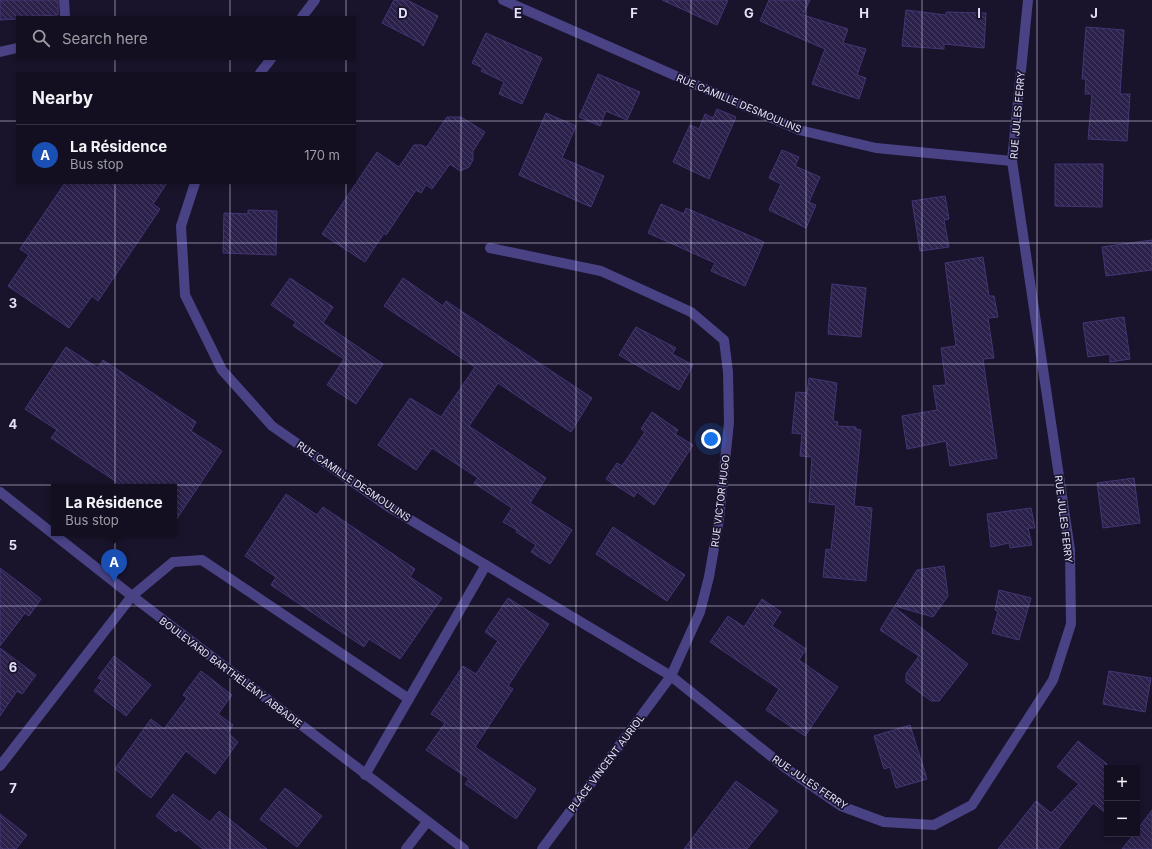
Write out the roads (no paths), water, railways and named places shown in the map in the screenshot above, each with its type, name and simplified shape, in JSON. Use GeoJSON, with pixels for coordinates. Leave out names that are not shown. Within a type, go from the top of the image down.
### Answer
{"type":"FeatureCollection","features":[{"type":"Feature","properties":{"kind":"street"},"geometry":{"type":"LineString","coordinates":[[64,0],[65,16]]}},
{"type":"Feature","properties":{"kind":"street"},"geometry":{"type":"LineString","coordinates":[[303,16],[315,0]]}},
{"type":"Feature","properties":{"kind":"street","name":"RUE CAMILLE DESMOULINS"},"geometry":{"type":"LineString","coordinates":[[503,0],[799,130],[876,148],[1012,161]]}},
{"type":"Feature","properties":{"kind":"street","name":"RUE JULES FERRY"},"geometry":{"type":"LineString","coordinates":[[671,676],[787,769],[841,806],[884,822],[934,826],[972,805],[1053,680],[1071,624],[1070,550],[1012,161],[1028,0]]}},
{"type":"Feature","properties":{"kind":"street"},"geometry":{"type":"LineString","coordinates":[[0,52],[16,48]]}},
{"type":"Feature","properties":{"kind":"street"},"geometry":{"type":"LineString","coordinates":[[261,72],[269,60]]}},
{"type":"Feature","properties":{"kind":"street","name":"RUE CAMILLE DESMOULINS"},"geometry":{"type":"LineString","coordinates":[[195,184],[181,226],[185,295],[222,370],[272,426],[389,507],[671,676]]}},
{"type":"Feature","properties":{"kind":"street","name":"RUE VICTOR HUGO"},"geometry":{"type":"LineString","coordinates":[[490,248],[602,271],[691,312],[724,340],[728,372],[729,422],[719,519],[709,578],[700,612],[671,676]]}},
{"type":"Feature","properties":{"kind":"street","name":"BOULEVARD BARTHÉLÉMY ABBADIE"},"geometry":{"type":"LineString","coordinates":[[0,492],[51,532]]}},
{"type":"Feature","properties":{"kind":"street","name":"BOULEVARD BARTHÉLÉMY ABBADIE"},"geometry":{"type":"LineString","coordinates":[[56,536],[365,775],[464,849]]}},
{"type":"Feature","properties":{"kind":"street"},"geometry":{"type":"LineString","coordinates":[[0,766],[132,596],[174,562],[202,560],[409,699]]}},
{"type":"Feature","properties":{"kind":"street"},"geometry":{"type":"LineString","coordinates":[[365,775],[486,565]]}},
{"type":"Feature","properties":{"kind":"street","name":"PLACE VINCENT AURIOL"},"geometry":{"type":"LineString","coordinates":[[542,849],[671,676]]}},
{"type":"Feature","properties":{"kind":"street"},"geometry":{"type":"LineString","coordinates":[[406,849],[427,822]]}},
{"type":"Feature","properties":{"kind":"place","name":"La Résidence"},"geometry":{"type":"Point","coordinates":[114,582]}}]}
